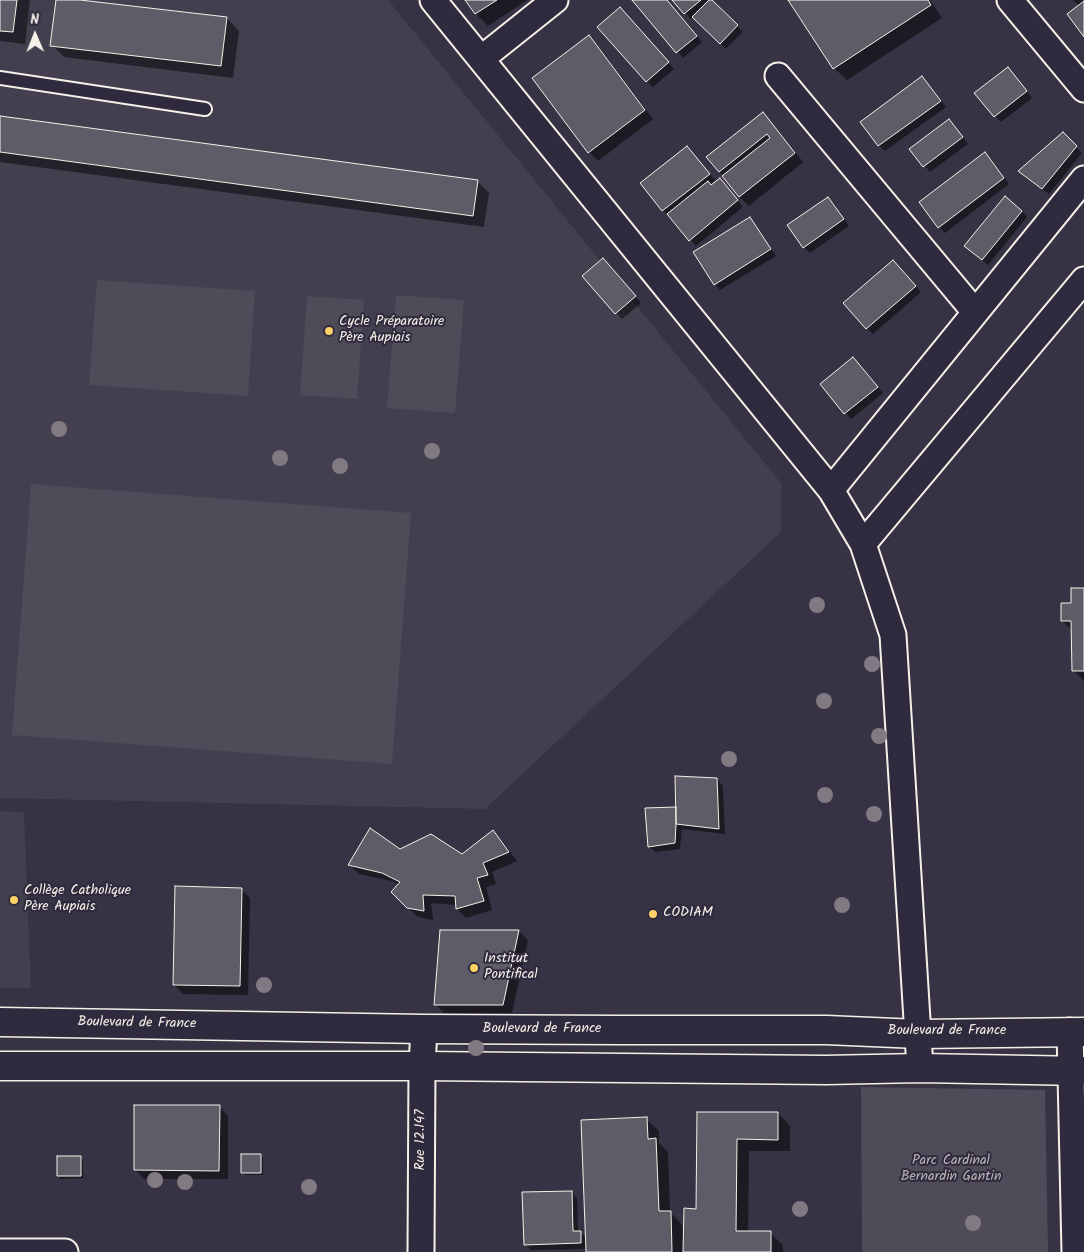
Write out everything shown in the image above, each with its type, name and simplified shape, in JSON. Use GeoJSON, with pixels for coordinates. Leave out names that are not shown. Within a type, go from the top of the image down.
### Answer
{"type":"FeatureCollection","features":[{"type":"Feature","properties":{"kind":"street"},"geometry":{"type":"LineString","coordinates":[[433,0],[831,490],[863,544],[893,635],[920,1068]]}},
{"type":"Feature","properties":{"kind":"street"},"geometry":{"type":"LineString","coordinates":[[481,59],[555,0]]}},
{"type":"Feature","properties":{"kind":"street"},"geometry":{"type":"LineString","coordinates":[[1010,0],[1084,89]]}},
{"type":"Feature","properties":{"kind":"street"},"geometry":{"type":"LineString","coordinates":[[778,76],[975,312]]}},
{"type":"Feature","properties":{"kind":"street"},"geometry":{"type":"LineString","coordinates":[[831,490],[1084,179]]}},
{"type":"Feature","properties":{"kind":"street"},"geometry":{"type":"LineString","coordinates":[[863,544],[1084,280]]}},
{"type":"Feature","properties":{"kind":"street","name":"Boulevard de France"},"geometry":{"type":"LineString","coordinates":[[0,1022],[424,1029],[826,1030],[918,1034],[1077,1031]]}},
{"type":"Feature","properties":{"kind":"street","name":"Rue 12.147"},"geometry":{"type":"LineString","coordinates":[[421,1252],[422,1066],[424,1029]]}},
{"type":"Feature","properties":{"kind":"street"},"geometry":{"type":"LineString","coordinates":[[1075,1252],[1077,1031]]}},
{"type":"Feature","properties":{"kind":"street"},"geometry":{"type":"LineString","coordinates":[[0,1066],[422,1066],[826,1070],[920,1068],[1078,1071]]}},
{"type":"Feature","properties":{"kind":"street"},"geometry":{"type":"LineString","coordinates":[[0,1252],[65,1252]]}},
{"type":"Feature","properties":{"kind":"lane"},"geometry":{"type":"LineString","coordinates":[[0,78],[205,109]]}},
{"type":"Feature","properties":{"kind":"shaded area","name":"Cycle Préparatoire Père Aupiais"},"geometry":{"type":"Polygon","coordinates":[[[0,0],[388,0],[781,483],[781,532],[485,809],[0,798],[0,0]]]}},
{"type":"Feature","properties":{"kind":"shaded area","name":"Collège Catholique Père Aupiais"},"geometry":{"type":"Polygon","coordinates":[[[0,811],[24,812],[31,988],[0,988],[0,811]]]}},
{"type":"Feature","properties":{"kind":"green space"},"geometry":{"type":"Polygon","coordinates":[[[97,280],[255,291],[248,396],[89,385],[97,280]]]}},
{"type":"Feature","properties":{"kind":"green space"},"geometry":{"type":"Polygon","coordinates":[[[396,295],[464,300],[455,413],[387,408],[396,295]]]}},
{"type":"Feature","properties":{"kind":"green space"},"geometry":{"type":"Polygon","coordinates":[[[307,296],[364,300],[357,399],[300,395],[307,296]]]}},
{"type":"Feature","properties":{"kind":"green space"},"geometry":{"type":"Polygon","coordinates":[[[31,484],[411,513],[392,764],[12,735],[31,484]]]}},
{"type":"Feature","properties":{"kind":"green space","name":"Parc Cardinal Bernardin Gantin"},"geometry":{"type":"Polygon","coordinates":[[[861,1087],[1045,1090],[1048,1252],[862,1252],[861,1087]]]}},
{"type":"Feature","properties":{"kind":"building"},"geometry":{"type":"Polygon","coordinates":[[[0,0],[17,0],[13,32],[0,31],[0,0]]]}},
{"type":"Feature","properties":{"kind":"building"},"geometry":{"type":"Polygon","coordinates":[[[56,0],[80,0],[227,17],[221,66],[50,46],[56,0]]]}},
{"type":"Feature","properties":{"kind":"building"},"geometry":{"type":"Polygon","coordinates":[[[465,0],[497,0],[475,14],[465,0]]]}},
{"type":"Feature","properties":{"kind":"building"},"geometry":{"type":"Polygon","coordinates":[[[632,0],[667,0],[697,36],[676,53],[632,0]]]}},
{"type":"Feature","properties":{"kind":"building"},"geometry":{"type":"Polygon","coordinates":[[[672,0],[701,0],[684,14],[672,0]]]}},
{"type":"Feature","properties":{"kind":"building"},"geometry":{"type":"Polygon","coordinates":[[[709,0],[712,0],[738,25],[720,44],[692,17],[709,0]]]}},
{"type":"Feature","properties":{"kind":"building"},"geometry":{"type":"Polygon","coordinates":[[[788,0],[928,0],[931,5],[833,69],[788,0]]]}},
{"type":"Feature","properties":{"kind":"building"},"geometry":{"type":"Polygon","coordinates":[[[1084,1],[1084,37],[1067,14],[1084,1]]]}},
{"type":"Feature","properties":{"kind":"building"},"geometry":{"type":"Polygon","coordinates":[[[620,7],[669,62],[646,82],[597,27],[620,7]]]}},
{"type":"Feature","properties":{"kind":"building"},"geometry":{"type":"Polygon","coordinates":[[[589,35],[645,110],[588,153],[532,78],[589,35]]]}},
{"type":"Feature","properties":{"kind":"building"},"geometry":{"type":"Polygon","coordinates":[[[1008,67],[1027,91],[994,117],[974,93],[1008,67]]]}},
{"type":"Feature","properties":{"kind":"building"},"geometry":{"type":"Polygon","coordinates":[[[922,76],[941,101],[878,146],[860,122],[922,76]]]}},
{"type":"Feature","properties":{"kind":"building"},"geometry":{"type":"Polygon","coordinates":[[[763,112],[795,153],[739,197],[722,176],[770,138],[767,134],[719,172],[706,157],[763,112]]]}},
{"type":"Feature","properties":{"kind":"building"},"geometry":{"type":"Polygon","coordinates":[[[0,116],[478,180],[473,216],[0,152],[0,116]]]}},
{"type":"Feature","properties":{"kind":"building"},"geometry":{"type":"Polygon","coordinates":[[[949,119],[963,137],[923,167],[909,149],[949,119]]]}},
{"type":"Feature","properties":{"kind":"building"},"geometry":{"type":"Polygon","coordinates":[[[1063,132],[1077,146],[1042,189],[1018,171],[1063,132]]]}},
{"type":"Feature","properties":{"kind":"building"},"geometry":{"type":"Polygon","coordinates":[[[687,146],[710,174],[662,211],[640,183],[687,146]]]}},
{"type":"Feature","properties":{"kind":"building"},"geometry":{"type":"Polygon","coordinates":[[[985,152],[1004,178],[938,228],[919,202],[985,152]]]}},
{"type":"Feature","properties":{"kind":"building"},"geometry":{"type":"Polygon","coordinates":[[[720,178],[738,200],[689,241],[667,214],[708,181],[711,185],[720,178]]]}},
{"type":"Feature","properties":{"kind":"building"},"geometry":{"type":"Polygon","coordinates":[[[1005,196],[1022,211],[982,260],[964,246],[1005,196]]]}},
{"type":"Feature","properties":{"kind":"building"},"geometry":{"type":"Polygon","coordinates":[[[828,197],[844,219],[803,248],[787,225],[828,197]]]}},
{"type":"Feature","properties":{"kind":"building"},"geometry":{"type":"Polygon","coordinates":[[[750,217],[771,249],[714,285],[693,252],[750,217]]]}},
{"type":"Feature","properties":{"kind":"building"},"geometry":{"type":"Polygon","coordinates":[[[603,258],[636,296],[615,314],[582,276],[603,258]]]}},
{"type":"Feature","properties":{"kind":"building"},"geometry":{"type":"Polygon","coordinates":[[[893,260],[916,286],[866,329],[843,303],[893,260]]]}},
{"type":"Feature","properties":{"kind":"building"},"geometry":{"type":"Polygon","coordinates":[[[853,357],[878,387],[844,414],[820,384],[853,357]]]}},
{"type":"Feature","properties":{"kind":"building"},"geometry":{"type":"Polygon","coordinates":[[[1071,588],[1084,588],[1084,671],[1072,671],[1071,621],[1061,621],[1061,603],[1071,603],[1071,588]]]}},
{"type":"Feature","properties":{"kind":"building"},"geometry":{"type":"Polygon","coordinates":[[[675,776],[717,778],[719,829],[676,824],[675,776]]]}},
{"type":"Feature","properties":{"kind":"building"},"geometry":{"type":"Polygon","coordinates":[[[676,807],[675,843],[648,847],[645,808],[676,807]]]}},
{"type":"Feature","properties":{"kind":"building"},"geometry":{"type":"Polygon","coordinates":[[[370,828],[400,849],[431,834],[462,854],[493,830],[509,852],[483,863],[488,875],[477,878],[484,901],[456,909],[455,896],[423,895],[424,911],[407,908],[391,892],[400,882],[382,873],[348,865],[370,828]]]}},
{"type":"Feature","properties":{"kind":"building"},"geometry":{"type":"Polygon","coordinates":[[[175,886],[242,888],[240,986],[173,985],[175,886]]]}},
{"type":"Feature","properties":{"kind":"building","name":"Institut Pontifical"},"geometry":{"type":"Polygon","coordinates":[[[440,930],[519,930],[503,1005],[434,1005],[440,930]]]}},
{"type":"Feature","properties":{"kind":"building"},"geometry":{"type":"Polygon","coordinates":[[[134,1105],[220,1105],[219,1171],[134,1170],[134,1105]]]}},
{"type":"Feature","properties":{"kind":"building"},"geometry":{"type":"Polygon","coordinates":[[[697,1112],[778,1112],[778,1140],[737,1139],[736,1231],[771,1231],[771,1252],[683,1252],[684,1208],[696,1209],[697,1112]]]}},
{"type":"Feature","properties":{"kind":"building"},"geometry":{"type":"Polygon","coordinates":[[[647,1117],[648,1139],[656,1138],[659,1211],[671,1211],[672,1252],[586,1252],[581,1120],[647,1117]]]}},
{"type":"Feature","properties":{"kind":"building"},"geometry":{"type":"Polygon","coordinates":[[[241,1154],[261,1154],[261,1173],[241,1173],[241,1154]]]}},
{"type":"Feature","properties":{"kind":"building"},"geometry":{"type":"Polygon","coordinates":[[[57,1156],[81,1156],[81,1176],[57,1176],[57,1156]]]}},
{"type":"Feature","properties":{"kind":"building"},"geometry":{"type":"Polygon","coordinates":[[[572,1191],[573,1231],[581,1231],[581,1243],[524,1245],[522,1192],[572,1191]]]}},
{"type":"Feature","properties":{"kind":"place","name":"Cycle Préparatoire Père Aupiais"},"geometry":{"type":"Point","coordinates":[329,331]}},
{"type":"Feature","properties":{"kind":"place","name":"Collège Catholique Père Aupiais"},"geometry":{"type":"Point","coordinates":[14,900]}},
{"type":"Feature","properties":{"kind":"place","name":"CODIAM"},"geometry":{"type":"Point","coordinates":[653,914]}},
{"type":"Feature","properties":{"kind":"place","name":"Institut Pontifical"},"geometry":{"type":"Point","coordinates":[474,968]}}]}
